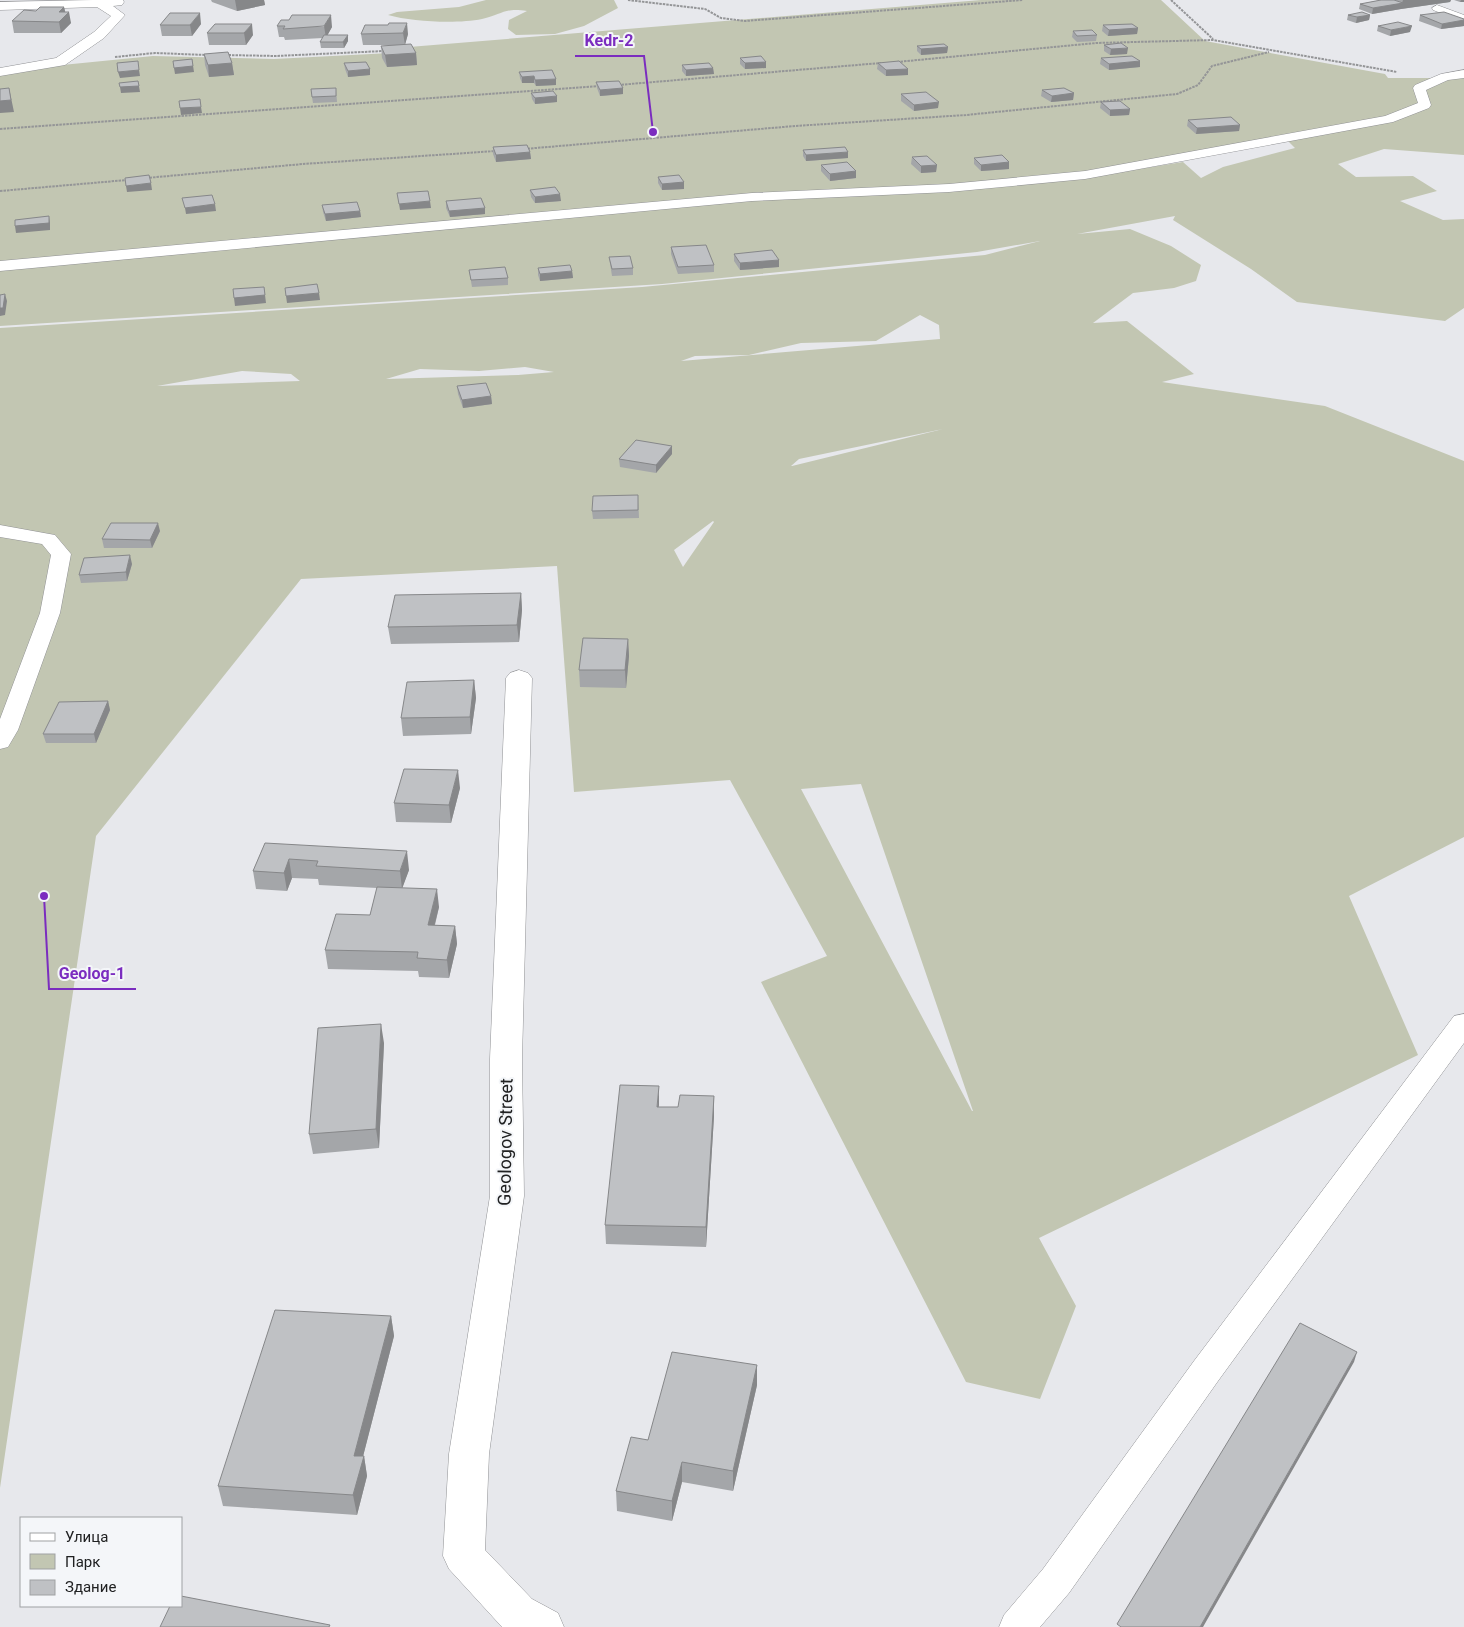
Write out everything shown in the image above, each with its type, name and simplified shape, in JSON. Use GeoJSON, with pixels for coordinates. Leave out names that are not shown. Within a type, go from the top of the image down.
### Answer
{"type":"FeatureCollection","features":[{"type":"Feature","properties":{"kind":"street"},"geometry":{"type":"LineString","coordinates":[[0,6],[101,4],[129,0]]}},
{"type":"Feature","properties":{"kind":"street"},"geometry":{"type":"LineString","coordinates":[[0,72],[32,65],[60,62],[98,35],[120,15],[101,4]]}},
{"type":"Feature","properties":{"kind":"street","name":"Geologov Street"},"geometry":{"type":"LineString","coordinates":[[519,678],[506,1059],[506,1196],[468,1454],[464,1556],[517,1613],[543,1627]]}},
{"type":"Feature","properties":{"kind":"lane"},"geometry":{"type":"LineString","coordinates":[[1437,8],[1464,19]]}},
{"type":"Feature","properties":{"kind":"lane"},"geometry":{"type":"LineString","coordinates":[[0,266],[752,198],[949,188],[1085,175],[1388,119],[1425,105],[1419,88],[1445,77],[1464,74]]}},
{"type":"Feature","properties":{"kind":"lane"},"geometry":{"type":"LineString","coordinates":[[0,531],[48,539],[62,554],[50,612],[7,730],[0,742]]}},
{"type":"Feature","properties":{"kind":"lane"},"geometry":{"type":"LineString","coordinates":[[1017,1627],[1056,1581],[1206,1370],[1464,1023]]}},
{"type":"Feature","properties":{"kind":"path"},"geometry":{"type":"LineString","coordinates":[[628,0],[705,9],[721,18],[745,21],[1023,0]]}},
{"type":"Feature","properties":{"kind":"path"},"geometry":{"type":"LineString","coordinates":[[1171,0],[1214,40]]}},
{"type":"Feature","properties":{"kind":"path"},"geometry":{"type":"LineString","coordinates":[[892,62],[1096,43],[1214,40],[1272,51],[1332,59],[1389,71],[1445,77]]}},
{"type":"Feature","properties":{"kind":"path"},"geometry":{"type":"LineString","coordinates":[[220,55],[276,56],[388,51]]}},
{"type":"Feature","properties":{"kind":"path"},"geometry":{"type":"LineString","coordinates":[[516,149],[684,137],[795,126],[966,115],[1177,94],[1194,90],[1212,66],[1272,51]]}},
{"type":"Feature","properties":{"kind":"path"},"geometry":{"type":"LineString","coordinates":[[60,62],[155,53],[210,55]]}},
{"type":"Feature","properties":{"kind":"path"},"geometry":{"type":"LineString","coordinates":[[618,85],[882,63]]}},
{"type":"Feature","properties":{"kind":"path"},"geometry":{"type":"LineString","coordinates":[[0,129],[599,86]]}},
{"type":"Feature","properties":{"kind":"path"},"geometry":{"type":"LineString","coordinates":[[140,179],[303,164],[497,151]]}},
{"type":"Feature","properties":{"kind":"path"},"geometry":{"type":"LineString","coordinates":[[0,191],[130,180]]}},
{"type":"Feature","properties":{"kind":"green space"},"geometry":{"type":"Polygon","coordinates":[[[486,0],[614,0],[618,8],[584,26],[555,34],[516,35],[508,29],[509,20],[527,11],[519,10],[508,11],[472,21],[448,22],[422,21],[388,15],[397,12],[459,7],[486,0]]]}},
{"type":"Feature","properties":{"kind":"green space"},"geometry":{"type":"Polygon","coordinates":[[[981,0],[1161,0],[1205,41],[1385,74],[1388,78],[1464,78],[1464,155],[1384,149],[1338,164],[1356,177],[1413,176],[1437,191],[1400,201],[1443,220],[1464,219],[1464,308],[1445,321],[1297,302],[1251,269],[1173,220],[1175,216],[1077,234],[1130,229],[1171,246],[1201,265],[1196,281],[1174,288],[1133,293],[1093,323],[1127,321],[1194,374],[1162,382],[1325,406],[1464,461],[1464,837],[1349,896],[1418,1055],[1039,1238],[1076,1306],[1040,1399],[966,1382],[761,982],[827,956],[730,780],[574,792],[557,566],[301,579],[96,836],[0,1488],[0,328],[642,287],[985,255],[1040,241],[977,252],[662,284],[0,326],[0,269],[752,200],[1088,177],[1183,162],[1201,178],[1223,167],[1295,148],[1283,136],[1082,173],[948,185],[751,195],[0,264],[0,75],[32,68],[153,56],[274,59],[410,52],[409,47],[981,0]],[[920,315],[876,341],[801,343],[749,355],[695,356],[681,361],[940,339],[939,325],[920,315]],[[525,367],[479,371],[420,369],[386,379],[554,372],[525,367]],[[242,371],[157,386],[300,381],[291,374],[242,371]],[[943,429],[799,459],[791,466],[943,429]],[[713,521],[674,550],[683,567],[714,522],[713,521]],[[861,784],[801,789],[972,1111],[861,784]]]}},
{"type":"Feature","properties":{"kind":"building"},"geometry":{"type":"Polygon","coordinates":[[[1381,0],[1394,0],[1403,3],[1373,8],[1360,4],[1381,0]]]}},
{"type":"Feature","properties":{"kind":"building"},"geometry":{"type":"Polygon","coordinates":[[[40,7],[64,7],[59,12],[69,12],[59,22],[12,21],[24,10],[36,11],[40,7]]]}},
{"type":"Feature","properties":{"kind":"building"},"geometry":{"type":"Polygon","coordinates":[[[1362,12],[1370,15],[1357,17],[1348,15],[1362,12]]]}},
{"type":"Feature","properties":{"kind":"building"},"geometry":{"type":"Polygon","coordinates":[[[1444,12],[1464,20],[1442,24],[1420,15],[1444,12]]]}},
{"type":"Feature","properties":{"kind":"building"},"geometry":{"type":"Polygon","coordinates":[[[170,13],[200,13],[190,25],[160,25],[170,13]]]}},
{"type":"Feature","properties":{"kind":"building"},"geometry":{"type":"Polygon","coordinates":[[[292,15],[331,15],[324,26],[283,29],[285,26],[277,26],[281,20],[289,20],[292,15]]]}},
{"type":"Feature","properties":{"kind":"building"},"geometry":{"type":"Polygon","coordinates":[[[1398,22],[1412,26],[1391,30],[1378,26],[1398,22]]]}},
{"type":"Feature","properties":{"kind":"building"},"geometry":{"type":"Polygon","coordinates":[[[389,23],[407,23],[403,33],[361,34],[365,25],[388,25],[389,23]]]}},
{"type":"Feature","properties":{"kind":"building"},"geometry":{"type":"Polygon","coordinates":[[[215,24],[252,24],[244,33],[207,33],[215,24]]]}},
{"type":"Feature","properties":{"kind":"building"},"geometry":{"type":"Polygon","coordinates":[[[1132,24],[1138,28],[1109,30],[1103,25],[1132,24]]]}},
{"type":"Feature","properties":{"kind":"building"},"geometry":{"type":"Polygon","coordinates":[[[1092,30],[1097,35],[1077,36],[1073,31],[1092,30]]]}},
{"type":"Feature","properties":{"kind":"building"},"geometry":{"type":"Polygon","coordinates":[[[324,35],[348,35],[343,42],[320,42],[324,35]]]}},
{"type":"Feature","properties":{"kind":"building"},"geometry":{"type":"Polygon","coordinates":[[[1121,43],[1128,48],[1111,49],[1104,45],[1121,43]]]}},
{"type":"Feature","properties":{"kind":"building"},"geometry":{"type":"Polygon","coordinates":[[[411,44],[416,53],[385,55],[381,46],[411,44]]]}},
{"type":"Feature","properties":{"kind":"building"},"geometry":{"type":"Polygon","coordinates":[[[944,44],[948,47],[921,49],[917,46],[944,44]]]}},
{"type":"Feature","properties":{"kind":"building"},"geometry":{"type":"Polygon","coordinates":[[[228,52],[232,63],[208,65],[204,54],[228,52]]]}},
{"type":"Feature","properties":{"kind":"building"},"geometry":{"type":"Polygon","coordinates":[[[761,56],[766,62],[745,63],[740,58],[761,56]]]}},
{"type":"Feature","properties":{"kind":"building"},"geometry":{"type":"Polygon","coordinates":[[[1132,56],[1140,61],[1109,64],[1101,58],[1132,56]]]}},
{"type":"Feature","properties":{"kind":"building"},"geometry":{"type":"Polygon","coordinates":[[[192,59],[193,66],[174,68],[173,61],[192,59]]]}},
{"type":"Feature","properties":{"kind":"building"},"geometry":{"type":"Polygon","coordinates":[[[138,61],[139,70],[118,72],[117,63],[138,61]]]}},
{"type":"Feature","properties":{"kind":"building"},"geometry":{"type":"Polygon","coordinates":[[[899,61],[908,69],[886,70],[878,63],[899,61]]]}},
{"type":"Feature","properties":{"kind":"building"},"geometry":{"type":"Polygon","coordinates":[[[366,62],[370,69],[348,71],[344,63],[366,62]]]}},
{"type":"Feature","properties":{"kind":"building"},"geometry":{"type":"Polygon","coordinates":[[[709,63],[713,68],[686,70],[682,65],[709,63]]]}},
{"type":"Feature","properties":{"kind":"building"},"geometry":{"type":"Polygon","coordinates":[[[552,70],[556,79],[535,80],[534,76],[522,77],[519,72],[552,70]]]}},
{"type":"Feature","properties":{"kind":"building"},"geometry":{"type":"Polygon","coordinates":[[[138,81],[139,86],[120,87],[119,83],[138,81]]]}},
{"type":"Feature","properties":{"kind":"building"},"geometry":{"type":"Polygon","coordinates":[[[619,81],[623,88],[600,90],[596,82],[619,81]]]}},
{"type":"Feature","properties":{"kind":"building"},"geometry":{"type":"Polygon","coordinates":[[[9,88],[11,100],[0,101],[0,89],[9,88]]]}},
{"type":"Feature","properties":{"kind":"building"},"geometry":{"type":"Polygon","coordinates":[[[336,88],[336,96],[312,97],[311,89],[336,88]]]}},
{"type":"Feature","properties":{"kind":"building"},"geometry":{"type":"Polygon","coordinates":[[[1064,88],[1074,93],[1052,96],[1042,90],[1064,88]]]}},
{"type":"Feature","properties":{"kind":"building"},"geometry":{"type":"Polygon","coordinates":[[[553,91],[557,96],[535,98],[531,93],[553,91]]]}},
{"type":"Feature","properties":{"kind":"building"},"geometry":{"type":"Polygon","coordinates":[[[926,92],[939,102],[914,105],[901,94],[926,92]]]}},
{"type":"Feature","properties":{"kind":"building"},"geometry":{"type":"Polygon","coordinates":[[[200,99],[201,107],[180,108],[179,101],[200,99]]]}},
{"type":"Feature","properties":{"kind":"building"},"geometry":{"type":"Polygon","coordinates":[[[1120,101],[1130,109],[1110,110],[1101,102],[1120,101]]]}},
{"type":"Feature","properties":{"kind":"building"},"geometry":{"type":"Polygon","coordinates":[[[1231,117],[1240,125],[1197,128],[1188,120],[1231,117]]]}},
{"type":"Feature","properties":{"kind":"building"},"geometry":{"type":"Polygon","coordinates":[[[527,145],[530,152],[496,155],[493,147],[527,145]]]}},
{"type":"Feature","properties":{"kind":"building"},"geometry":{"type":"Polygon","coordinates":[[[845,147],[848,152],[806,155],[803,150],[845,147]]]}},
{"type":"Feature","properties":{"kind":"building"},"geometry":{"type":"Polygon","coordinates":[[[1002,155],[1009,162],[981,165],[974,158],[1002,155]]]}},
{"type":"Feature","properties":{"kind":"building"},"geometry":{"type":"Polygon","coordinates":[[[927,156],[937,165],[921,166],[912,157],[927,156]]]}},
{"type":"Feature","properties":{"kind":"building"},"geometry":{"type":"Polygon","coordinates":[[[847,162],[856,171],[830,174],[821,165],[847,162]]]}},
{"type":"Feature","properties":{"kind":"building"},"geometry":{"type":"Polygon","coordinates":[[[149,175],[151,183],[126,186],[125,178],[149,175]]]}},
{"type":"Feature","properties":{"kind":"building"},"geometry":{"type":"Polygon","coordinates":[[[679,175],[684,182],[662,184],[658,177],[679,175]]]}},
{"type":"Feature","properties":{"kind":"building"},"geometry":{"type":"Polygon","coordinates":[[[555,187],[560,194],[535,197],[530,190],[555,187]]]}},
{"type":"Feature","properties":{"kind":"building"},"geometry":{"type":"Polygon","coordinates":[[[428,191],[430,201],[399,204],[397,193],[428,191]]]}},
{"type":"Feature","properties":{"kind":"building"},"geometry":{"type":"Polygon","coordinates":[[[212,195],[215,204],[185,208],[182,198],[212,195]]]}},
{"type":"Feature","properties":{"kind":"building"},"geometry":{"type":"Polygon","coordinates":[[[481,198],[485,208],[449,211],[446,201],[481,198]]]}},
{"type":"Feature","properties":{"kind":"building"},"geometry":{"type":"Polygon","coordinates":[[[357,202],[360,211],[325,214],[322,205],[357,202]]]}},
{"type":"Feature","properties":{"kind":"building"},"geometry":{"type":"Polygon","coordinates":[[[49,216],[49,223],[15,226],[15,220],[49,216]]]}},
{"type":"Feature","properties":{"kind":"building"},"geometry":{"type":"Polygon","coordinates":[[[706,245],[714,265],[678,267],[671,247],[706,245]]]}},
{"type":"Feature","properties":{"kind":"building"},"geometry":{"type":"Polygon","coordinates":[[[772,250],[779,260],[740,263],[734,254],[772,250]]]}},
{"type":"Feature","properties":{"kind":"building"},"geometry":{"type":"Polygon","coordinates":[[[630,256],[633,268],[612,269],[609,257],[630,256]]]}},
{"type":"Feature","properties":{"kind":"building"},"geometry":{"type":"Polygon","coordinates":[[[570,265],[572,271],[540,274],[538,268],[570,265]]]}},
{"type":"Feature","properties":{"kind":"building"},"geometry":{"type":"Polygon","coordinates":[[[505,267],[508,278],[471,280],[469,270],[505,267]]]}},
{"type":"Feature","properties":{"kind":"building"},"geometry":{"type":"Polygon","coordinates":[[[317,284],[319,293],[286,296],[285,288],[317,284]]]}},
{"type":"Feature","properties":{"kind":"building"},"geometry":{"type":"Polygon","coordinates":[[[264,287],[265,295],[234,298],[233,289],[264,287]]]}},
{"type":"Feature","properties":{"kind":"building"},"geometry":{"type":"Polygon","coordinates":[[[5,294],[3,308],[0,308],[0,295],[5,294]]]}},
{"type":"Feature","properties":{"kind":"building"},"geometry":{"type":"Polygon","coordinates":[[[486,383],[491,396],[462,400],[457,386],[486,383]]]}},
{"type":"Feature","properties":{"kind":"building"},"geometry":{"type":"Polygon","coordinates":[[[636,440],[672,446],[656,465],[619,459],[636,440]]]}},
{"type":"Feature","properties":{"kind":"building"},"geometry":{"type":"Polygon","coordinates":[[[638,495],[638,510],[592,511],[593,496],[638,495]]]}},
{"type":"Feature","properties":{"kind":"building"},"geometry":{"type":"Polygon","coordinates":[[[111,523],[158,523],[150,540],[102,539],[111,523]]]}},
{"type":"Feature","properties":{"kind":"building"},"geometry":{"type":"Polygon","coordinates":[[[130,555],[126,572],[79,575],[84,558],[130,555]]]}},
{"type":"Feature","properties":{"kind":"building"},"geometry":{"type":"Polygon","coordinates":[[[521,593],[517,625],[388,627],[395,595],[521,593]]]}},
{"type":"Feature","properties":{"kind":"building"},"geometry":{"type":"Polygon","coordinates":[[[583,638],[628,639],[625,670],[579,670],[583,638]]]}},
{"type":"Feature","properties":{"kind":"building"},"geometry":{"type":"Polygon","coordinates":[[[474,680],[470,717],[401,718],[407,682],[474,680]]]}},
{"type":"Feature","properties":{"kind":"building"},"geometry":{"type":"Polygon","coordinates":[[[108,701],[94,734],[43,734],[59,702],[108,701]]]}},
{"type":"Feature","properties":{"kind":"building"},"geometry":{"type":"Polygon","coordinates":[[[404,769],[458,770],[449,805],[394,803],[404,769]]]}},
{"type":"Feature","properties":{"kind":"building"},"geometry":{"type":"Polygon","coordinates":[[[265,843],[407,851],[400,871],[316,866],[318,861],[289,859],[284,873],[253,871],[265,843]]]}},
{"type":"Feature","properties":{"kind":"building"},"geometry":{"type":"Polygon","coordinates":[[[377,887],[437,889],[428,925],[455,926],[447,960],[417,958],[418,952],[325,950],[336,914],[370,915],[377,887]]]}},
{"type":"Feature","properties":{"kind":"building"},"geometry":{"type":"Polygon","coordinates":[[[381,1024],[376,1129],[309,1134],[318,1028],[381,1024]]]}},
{"type":"Feature","properties":{"kind":"building"},"geometry":{"type":"Polygon","coordinates":[[[620,1085],[659,1086],[657,1107],[678,1107],[680,1095],[714,1096],[706,1227],[605,1225],[620,1085]]]}},
{"type":"Feature","properties":{"kind":"building"},"geometry":{"type":"Polygon","coordinates":[[[275,1310],[391,1316],[354,1456],[364,1456],[353,1495],[218,1486],[275,1310]]]}},
{"type":"Feature","properties":{"kind":"building"},"geometry":{"type":"Polygon","coordinates":[[[1300,1323],[1357,1352],[1200,1627],[1121,1627],[1117,1624],[1300,1323]]]}},
{"type":"Feature","properties":{"kind":"building"},"geometry":{"type":"Polygon","coordinates":[[[672,1352],[757,1365],[733,1471],[682,1462],[672,1501],[616,1491],[631,1437],[648,1440],[672,1352]]]}},
{"type":"Feature","properties":{"kind":"building"},"geometry":{"type":"Polygon","coordinates":[[[182,1596],[330,1625],[329,1627],[160,1627],[170,1607],[182,1607],[182,1596]]]}},
{"type":"Feature","properties":{"kind":"place","name":"Kedr-2"},"geometry":{"type":"Point","coordinates":[653,132]}},
{"type":"Feature","properties":{"kind":"place","name":"Geolog-1"},"geometry":{"type":"Point","coordinates":[44,896]}}]}
